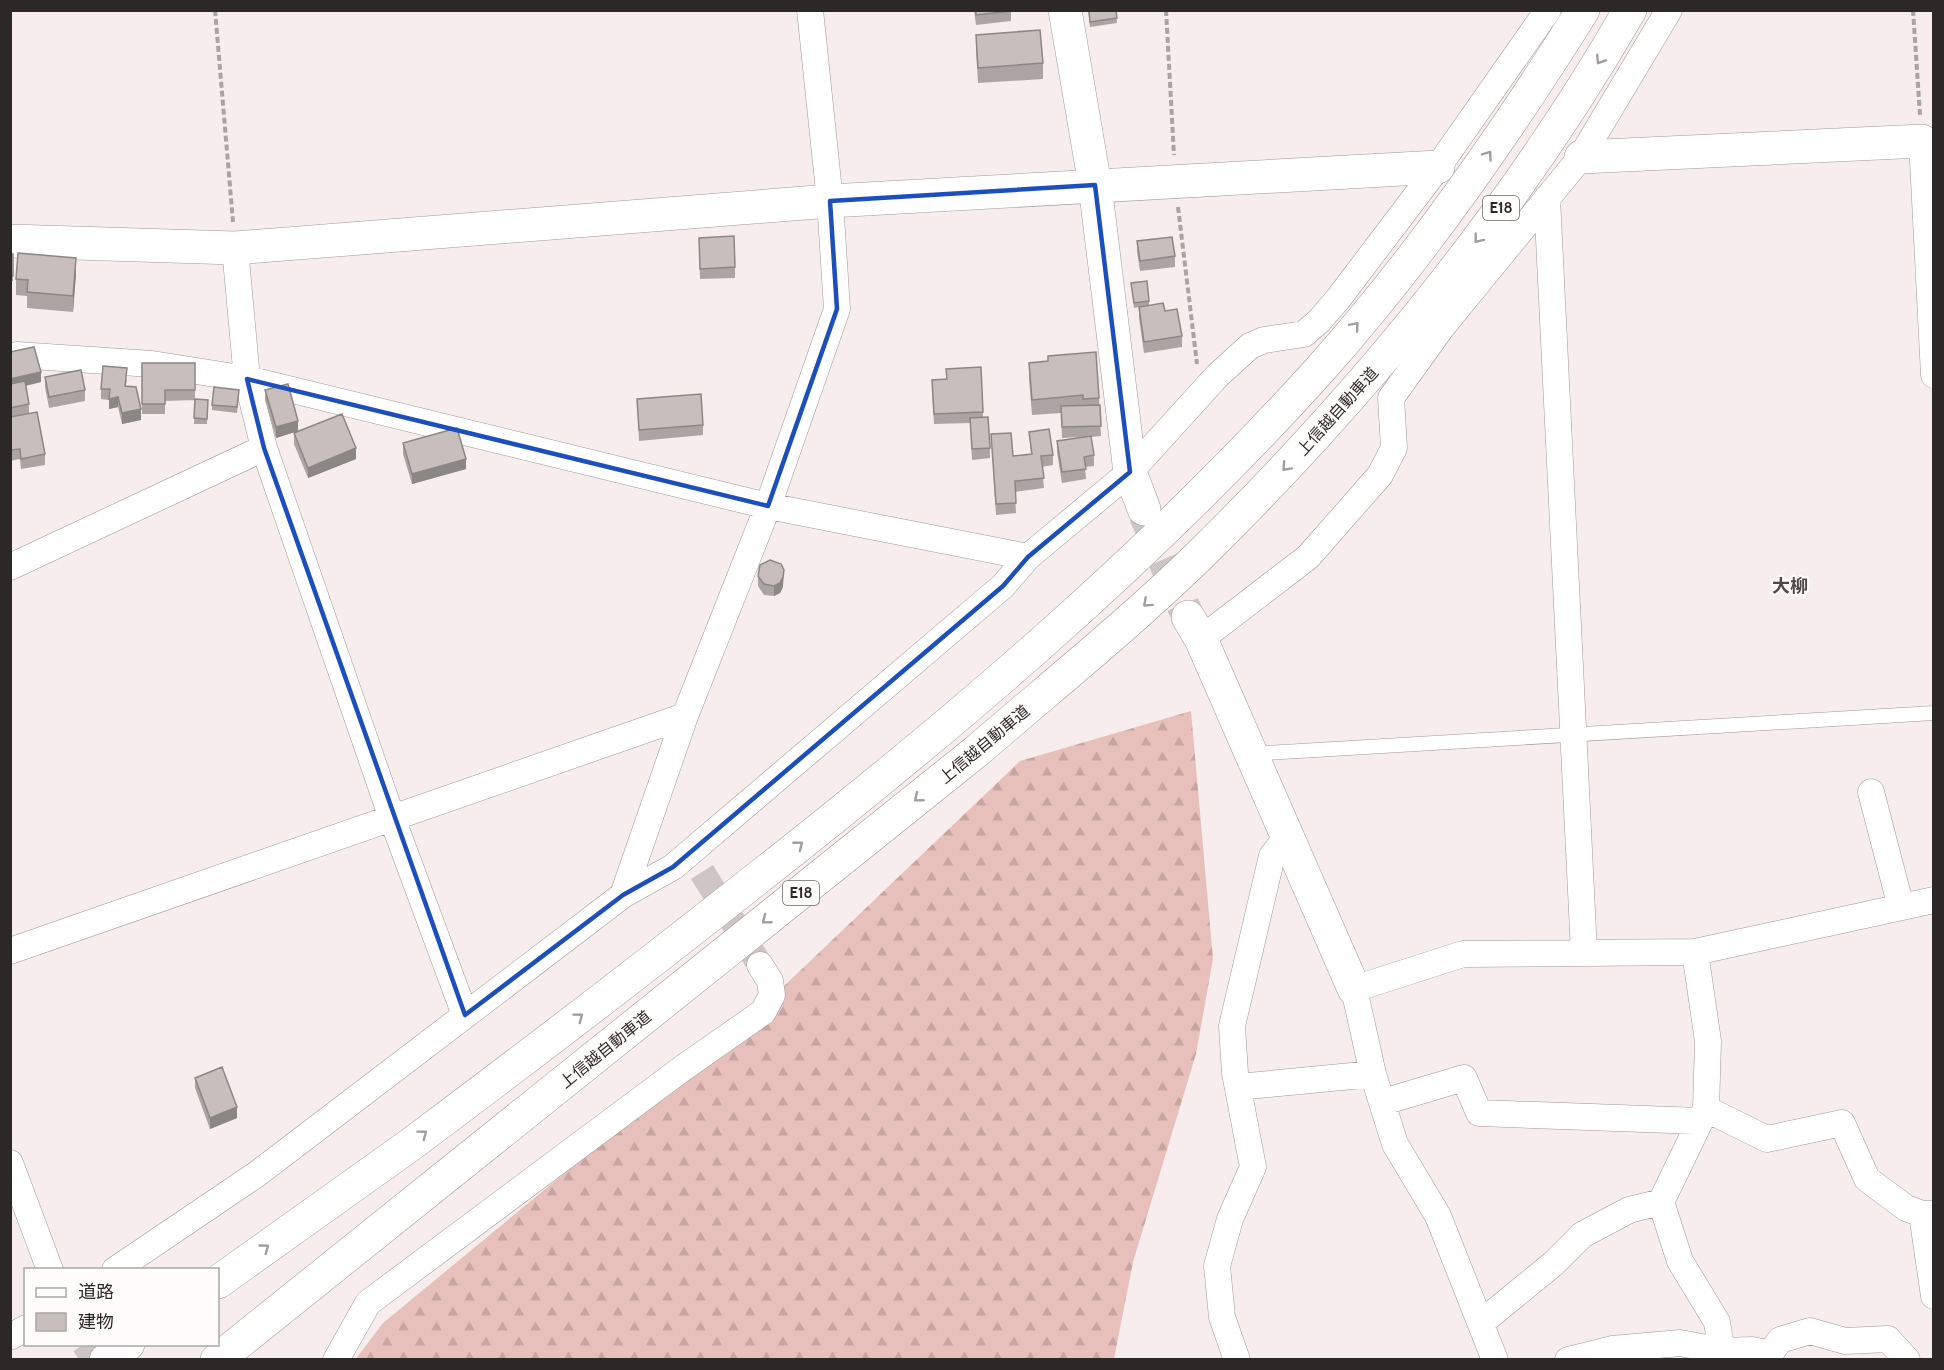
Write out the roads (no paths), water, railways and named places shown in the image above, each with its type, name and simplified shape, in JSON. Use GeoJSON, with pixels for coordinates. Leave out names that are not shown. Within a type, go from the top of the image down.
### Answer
{"type":"FeatureCollection","features":[{"type":"Feature","properties":{"kind":"main road"},"geometry":{"type":"LineString","coordinates":[[1065,10],[1095,185],[1130,472],[1143,509]]}},
{"type":"Feature","properties":{"kind":"main road","name":"E18"},"geometry":{"type":"LineString","coordinates":[[219,1281],[407,1147],[628,980],[954,721],[1081,609],[1172,524],[1318,371],[1455,202],[1519,110],[1584,10]]}},
{"type":"Feature","properties":{"kind":"main road","name":"上信越自動車道"},"geometry":{"type":"LineString","coordinates":[[217,1359],[978,750],[1198,558],[1280,474],[1354,393],[1485,231],[1548,139],[1630,10]]}},
{"type":"Feature","properties":{"kind":"main road"},"geometry":{"type":"LineString","coordinates":[[1581,157],[1928,141]]}},
{"type":"Feature","properties":{"kind":"main road"},"geometry":{"type":"LineString","coordinates":[[10,241],[235,248],[830,201],[1438,167]]}},
{"type":"Feature","properties":{"kind":"main road"},"geometry":{"type":"LineString","coordinates":[[1194,628],[1354,989]]}},
{"type":"Feature","properties":{"kind":"main road"},"geometry":{"type":"LineString","coordinates":[[106,1359],[125,1346]]}},
{"type":"Feature","properties":{"kind":"street"},"geometry":{"type":"LineString","coordinates":[[623,896],[685,716],[768,506],[837,309],[830,201],[810,10]]}},
{"type":"Feature","properties":{"kind":"street"},"geometry":{"type":"LineString","coordinates":[[1194,628],[1308,557],[1380,475],[1394,448],[1391,398],[1442,327],[1581,157],[1669,10]]}},
{"type":"Feature","properties":{"kind":"street"},"geometry":{"type":"LineString","coordinates":[[116,1268],[257,1174],[623,896],[673,867],[695,863],[1003,586],[1028,557],[1130,472],[1217,376],[1250,346],[1264,340],[1304,334],[1319,321],[1438,167],[1543,14]]}},
{"type":"Feature","properties":{"kind":"street"},"geometry":{"type":"LineString","coordinates":[[1928,141],[1934,375]]}},
{"type":"Feature","properties":{"kind":"street"},"geometry":{"type":"LineString","coordinates":[[1547,198],[1584,952]]}},
{"type":"Feature","properties":{"kind":"street"},"geometry":{"type":"LineString","coordinates":[[235,248],[247,380],[264,448],[392,818],[465,1016]]}},
{"type":"Feature","properties":{"kind":"street"},"geometry":{"type":"LineString","coordinates":[[10,357],[17,355],[152,364],[247,380],[768,506],[1028,557]]}},
{"type":"Feature","properties":{"kind":"street"},"geometry":{"type":"LineString","coordinates":[[10,567],[264,448]]}},
{"type":"Feature","properties":{"kind":"street"},"geometry":{"type":"LineString","coordinates":[[10,951],[685,716]]}},
{"type":"Feature","properties":{"kind":"street"},"geometry":{"type":"LineString","coordinates":[[1871,792],[1901,907]]}},
{"type":"Feature","properties":{"kind":"street"},"geometry":{"type":"LineString","coordinates":[[1237,1359],[1222,1317],[1216,1266],[1230,1219],[1252,1167],[1238,1087],[1232,1026],[1272,856],[1287,836]]}},
{"type":"Feature","properties":{"kind":"street"},"geometry":{"type":"LineString","coordinates":[[1495,1359],[1438,1216],[1395,1144],[1373,1074],[1354,989],[1463,954],[1695,952],[1934,900]]}},
{"type":"Feature","properties":{"kind":"street"},"geometry":{"type":"LineString","coordinates":[[1695,952],[1708,1041],[1703,1115],[1661,1202],[1680,1261],[1717,1322],[1723,1355]]}},
{"type":"Feature","properties":{"kind":"street"},"geometry":{"type":"LineString","coordinates":[[336,1359],[368,1303],[674,1075],[763,1012],[772,995],[770,981],[760,965]]}},
{"type":"Feature","properties":{"kind":"street"},"geometry":{"type":"LineString","coordinates":[[1238,1087],[1373,1074]]}},
{"type":"Feature","properties":{"kind":"street"},"geometry":{"type":"LineString","coordinates":[[1383,1102],[1464,1078],[1479,1113],[1703,1115],[1767,1139],[1842,1123],[1867,1179],[1906,1208],[1928,1214],[1934,1296]]}},
{"type":"Feature","properties":{"kind":"street"},"geometry":{"type":"LineString","coordinates":[[10,1163],[50,1268]]}},
{"type":"Feature","properties":{"kind":"street"},"geometry":{"type":"LineString","coordinates":[[1482,1322],[1553,1264],[1582,1235],[1629,1210],[1661,1202]]}},
{"type":"Feature","properties":{"kind":"street"},"geometry":{"type":"LineString","coordinates":[[10,1337],[24,1329]]}},
{"type":"Feature","properties":{"kind":"street"},"geometry":{"type":"LineString","coordinates":[[1568,1359],[1612,1349],[1680,1343],[1723,1355],[1752,1350],[1770,1354],[1780,1340],[1810,1331],[1845,1341],[1888,1339],[1907,1359]]}},
{"type":"Feature","properties":{"kind":"lane"},"geometry":{"type":"LineString","coordinates":[[1251,754],[1934,713]]}},
{"type":"Feature","properties":{"kind":"tunnel"},"geometry":{"type":"LineString","coordinates":[[1145,514],[1188,617]]}},
{"type":"Feature","properties":{"kind":"tunnel"},"geometry":{"type":"LineString","coordinates":[[702,872],[760,965]]}},
{"type":"Feature","properties":{"kind":"tunnel"},"geometry":{"type":"LineString","coordinates":[[85,1346],[95,1360]]}},
{"type":"Feature","properties":{"kind":"district","name":"大柳"},"geometry":{"type":"Point","coordinates":[1790,586]}}]}
